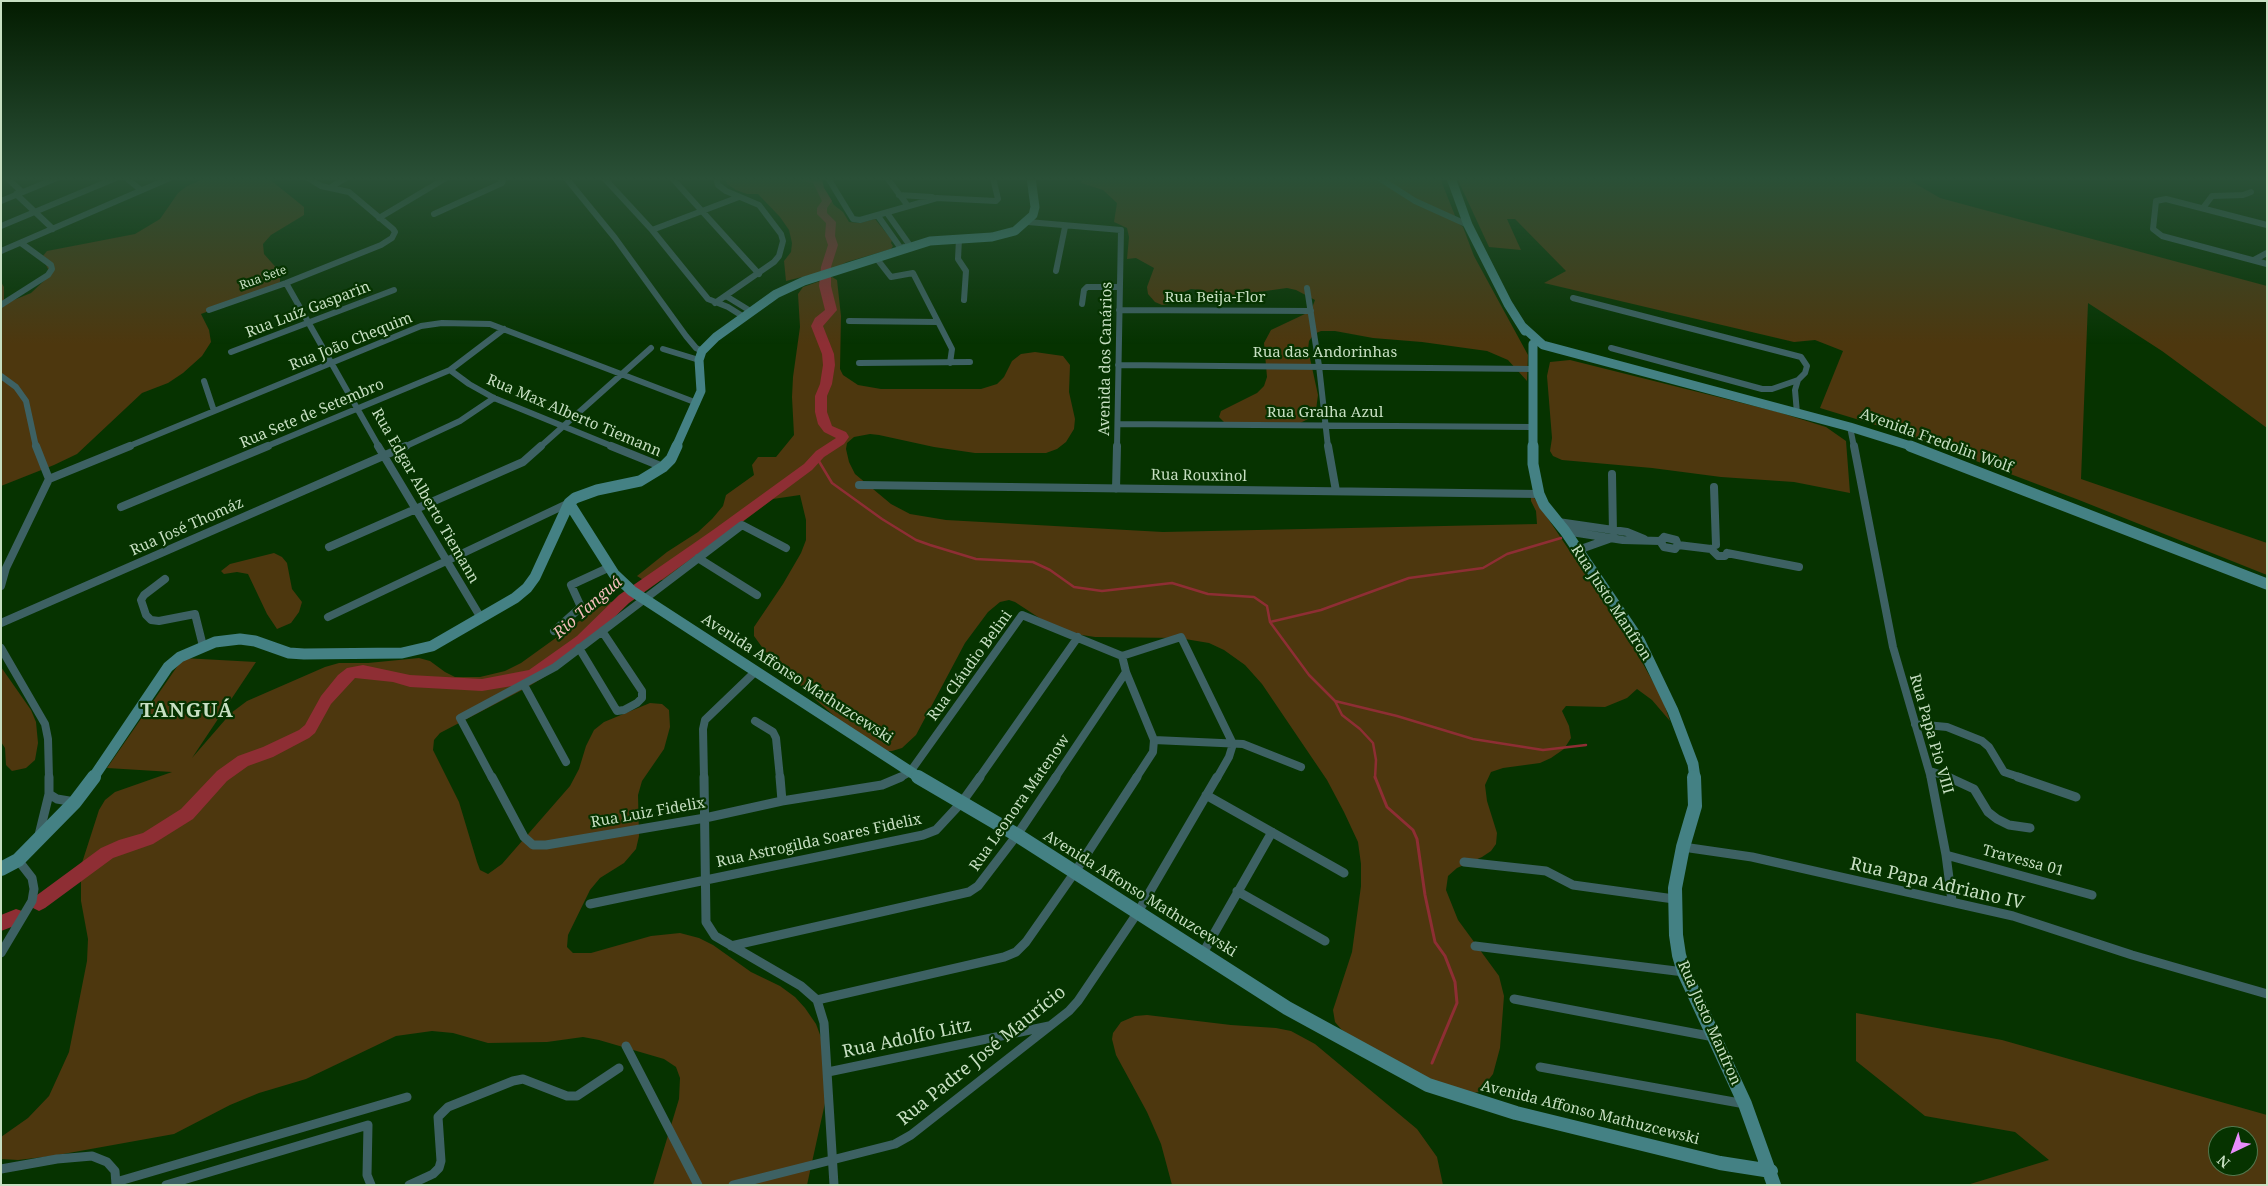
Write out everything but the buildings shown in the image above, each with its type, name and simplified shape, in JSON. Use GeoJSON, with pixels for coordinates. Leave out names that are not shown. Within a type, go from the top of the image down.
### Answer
{"type":"FeatureCollection","features":[{"type":"Feature","properties":{"kind":"street"},"geometry":{"type":"LineString","coordinates":[[1,251],[43,233]]}},
{"type":"Feature","properties":{"kind":"street","name":"Rua Sete"},"geometry":{"type":"LineString","coordinates":[[209,310],[286,283],[381,245],[392,238],[394,233]]}},
{"type":"Feature","properties":{"kind":"street"},"geometry":{"type":"LineString","coordinates":[[328,617],[569,503],[583,494],[640,481],[663,467],[671,459],[701,391],[700,356],[611,233]]}},
{"type":"Feature","properties":{"kind":"street"},"geometry":{"type":"LineString","coordinates":[[655,233],[708,299],[746,313]]}},
{"type":"Feature","properties":{"kind":"street"},"geometry":{"type":"LineString","coordinates":[[722,233],[759,274]]}},
{"type":"Feature","properties":{"kind":"street"},"geometry":{"type":"LineString","coordinates":[[716,302],[759,274],[779,256],[783,240],[781,233]]}},
{"type":"Feature","properties":{"kind":"street"},"geometry":{"type":"LineString","coordinates":[[895,233],[908,246]]}},
{"type":"Feature","properties":{"kind":"street"},"geometry":{"type":"LineString","coordinates":[[901,233],[908,246]]}},
{"type":"Feature","properties":{"kind":"street"},"geometry":{"type":"LineString","coordinates":[[700,356],[716,337],[746,313],[776,294],[804,281],[877,259],[908,246],[945,239],[1009,233]]}},
{"type":"Feature","properties":{"kind":"street"},"geometry":{"type":"LineString","coordinates":[[1056,270],[1064,233]]}},
{"type":"Feature","properties":{"kind":"street","name":"Avenida dos Canários"},"geometry":{"type":"LineString","coordinates":[[1116,489],[1121,233]]}},
{"type":"Feature","properties":{"kind":"street"},"geometry":{"type":"LineString","coordinates":[[1472,233],[1508,304],[1537,351]]}},
{"type":"Feature","properties":{"kind":"street"},"geometry":{"type":"LineString","coordinates":[[2159,233],[2162,236],[2267,264]]}},
{"type":"Feature","properties":{"kind":"street"},"geometry":{"type":"LineString","coordinates":[[959,239],[958,259],[966,271],[964,300]]}},
{"type":"Feature","properties":{"kind":"street"},"geometry":{"type":"LineString","coordinates":[[1,305],[48,275],[52,269],[51,265],[21,243]]}},
{"type":"Feature","properties":{"kind":"street"},"geometry":{"type":"LineString","coordinates":[[2254,260],[2267,253]]}},
{"type":"Feature","properties":{"kind":"street"},"geometry":{"type":"LineString","coordinates":[[877,259],[892,277],[914,273],[952,349],[950,363]]}},
{"type":"Feature","properties":{"kind":"street","name":"Rua Edgar Alberto Tiemann"},"geometry":{"type":"LineString","coordinates":[[286,283],[384,456],[417,508],[446,561],[481,618]]}},
{"type":"Feature","properties":{"kind":"street"},"geometry":{"type":"LineString","coordinates":[[1082,304],[1084,290],[1087,287],[1120,287]]}},
{"type":"Feature","properties":{"kind":"street"},"geometry":{"type":"LineString","coordinates":[[1308,288],[1319,366],[1324,426],[1336,491]]}},
{"type":"Feature","properties":{"kind":"street","name":"Rua Luíz Gasparin"},"geometry":{"type":"LineString","coordinates":[[231,352],[394,290]]}},
{"type":"Feature","properties":{"kind":"street"},"geometry":{"type":"LineString","coordinates":[[726,296],[746,313]]}},
{"type":"Feature","properties":{"kind":"street"},"geometry":{"type":"LineString","coordinates":[[1573,298],[1801,357],[1807,366],[1805,373],[1798,380],[1772,389],[1762,389],[1611,348]]}},
{"type":"Feature","properties":{"kind":"street","name":"Rua Beija-Flor"},"geometry":{"type":"LineString","coordinates":[[1119,310],[1311,311]]}},
{"type":"Feature","properties":{"kind":"street"},"geometry":{"type":"LineString","coordinates":[[849,322],[938,322]]}},
{"type":"Feature","properties":{"kind":"street","name":"Rua João Chequim"},"geometry":{"type":"LineString","coordinates":[[49,478],[421,326],[442,323],[490,324],[697,403]]}},
{"type":"Feature","properties":{"kind":"street","name":"Rua Sete de Setembro"},"geometry":{"type":"LineString","coordinates":[[121,507],[450,370],[504,329]]}},
{"type":"Feature","properties":{"kind":"street"},"geometry":{"type":"LineString","coordinates":[[329,547],[511,469],[565,427],[651,348]]}},
{"type":"Feature","properties":{"kind":"street"},"geometry":{"type":"LineString","coordinates":[[663,349],[700,356]]}},
{"type":"Feature","properties":{"kind":"street","name":"Rua das Andorinhas"},"geometry":{"type":"LineString","coordinates":[[1118,365],[1319,366],[1537,351]]}},
{"type":"Feature","properties":{"kind":"street","name":"Avenida Fredolin Wolf"},"geometry":{"type":"LineString","coordinates":[[1537,351],[1586,356],[1850,426],[1922,449],[2267,584]]}},
{"type":"Feature","properties":{"kind":"street","name":"Rua Justo Manfron"},"geometry":{"type":"LineString","coordinates":[[1537,351],[1532,427],[1532,464],[1539,494],[1544,504],[1578,550],[1639,640],[1674,711],[1693,764],[1696,790],[1695,806],[1683,847],[1674,899],[1676,935],[1684,972],[1745,1104],[1772,1178]]}},
{"type":"Feature","properties":{"kind":"street"},"geometry":{"type":"LineString","coordinates":[[859,363],[970,362]]}},
{"type":"Feature","properties":{"kind":"street","name":"Rua Max Alberto Tiemann"},"geometry":{"type":"LineString","coordinates":[[450,370],[469,384],[494,398],[663,467]]}},
{"type":"Feature","properties":{"kind":"street"},"geometry":{"type":"LineString","coordinates":[[1,376],[16,387],[26,401],[36,447],[49,478],[6,568],[1,586]]}},
{"type":"Feature","properties":{"kind":"street"},"geometry":{"type":"LineString","coordinates":[[1797,412],[1795,390],[1798,380]]}},
{"type":"Feature","properties":{"kind":"street"},"geometry":{"type":"LineString","coordinates":[[204,381],[214,411]]}},
{"type":"Feature","properties":{"kind":"street","name":"Rua José Thomáz"},"geometry":{"type":"LineString","coordinates":[[1,623],[384,456],[460,421],[494,398]]}},
{"type":"Feature","properties":{"kind":"street","name":"Rua Gralha Azul"},"geometry":{"type":"LineString","coordinates":[[1118,424],[1532,427]]}},
{"type":"Feature","properties":{"kind":"street","name":"Rua Papa Pio VIII"},"geometry":{"type":"LineString","coordinates":[[1850,426],[1899,671],[1930,771],[1946,855],[1952,900]]}},
{"type":"Feature","properties":{"kind":"street"},"geometry":{"type":"LineString","coordinates":[[1612,474],[1612,538]]}},
{"type":"Feature","properties":{"kind":"street","name":"Rua Rouxinol"},"geometry":{"type":"LineString","coordinates":[[859,485],[1539,494]]}},
{"type":"Feature","properties":{"kind":"street"},"geometry":{"type":"LineString","coordinates":[[1714,487],[1714,547],[1712,553],[1718,556],[1725,556],[1727,553],[1800,567]]}},
{"type":"Feature","properties":{"kind":"street"},"geometry":{"type":"LineString","coordinates":[[1,869],[18,860],[74,802],[94,777],[168,667],[180,657],[203,646],[240,639],[255,641],[289,653],[304,654],[416,651],[432,646],[515,598],[531,583],[569,503]]}},
{"type":"Feature","properties":{"kind":"street","name":"Avenida Affonso Mathuzcewski"},"geometry":{"type":"LineString","coordinates":[[569,503],[620,582],[910,772],[1017,835],[1287,1008],[1383,1062],[1428,1085],[1516,1114],[1720,1163],[1772,1178]]}},
{"type":"Feature","properties":{"kind":"street"},"geometry":{"type":"LineString","coordinates":[[566,762],[524,685],[555,667],[742,524],[786,548]]}},
{"type":"Feature","properties":{"kind":"street"},"geometry":{"type":"LineString","coordinates":[[1561,527],[1613,529],[1632,533],[1644,539]]}},
{"type":"Feature","properties":{"kind":"street"},"geometry":{"type":"LineString","coordinates":[[1561,527],[1612,538],[1660,541],[1664,537],[1670,537],[1676,540],[1678,545],[1714,547]]}},
{"type":"Feature","properties":{"kind":"street"},"geometry":{"type":"LineString","coordinates":[[1578,550],[1612,538]]}},
{"type":"Feature","properties":{"kind":"street"},"geometry":{"type":"LineString","coordinates":[[698,558],[757,595]]}},
{"type":"Feature","properties":{"kind":"street"},"geometry":{"type":"LineString","coordinates":[[554,631],[581,607],[571,585],[610,567]]}},
{"type":"Feature","properties":{"kind":"street"},"geometry":{"type":"LineString","coordinates":[[165,580],[144,595],[141,600],[146,615],[151,620],[159,621],[195,614],[203,646]]}},
{"type":"Feature","properties":{"kind":"street","name":"Rua Cláudio Belini"},"geometry":{"type":"LineString","coordinates":[[910,772],[1022,615],[1122,656]]}},
{"type":"Feature","properties":{"kind":"street"},"geometry":{"type":"LineString","coordinates":[[579,648],[617,711],[624,710],[637,703],[642,698],[642,691],[602,631]]}},
{"type":"Feature","properties":{"kind":"street","name":"Rua Astrogilda Soares Fidelix"},"geometry":{"type":"LineString","coordinates":[[590,904],[706,878],[923,836],[936,830],[962,802],[1078,637]]}},
{"type":"Feature","properties":{"kind":"street"},"geometry":{"type":"LineString","coordinates":[[817,1000],[1004,957],[1016,952],[1026,942],[1153,752],[1154,740],[1126,672],[1122,656],[1181,637],[1233,744]]}},
{"type":"Feature","properties":{"kind":"street"},"geometry":{"type":"LineString","coordinates":[[1,648],[44,724],[48,739],[49,794],[38,839]]}},
{"type":"Feature","properties":{"kind":"street"},"geometry":{"type":"LineString","coordinates":[[756,671],[705,720],[703,729],[706,922],[715,936],[801,986],[817,1000],[824,1023],[834,1185]]}},
{"type":"Feature","properties":{"kind":"street","name":"Rua Leonora Matenow"},"geometry":{"type":"LineString","coordinates":[[731,946],[969,892],[978,886],[1017,835],[1126,672]]}},
{"type":"Feature","properties":{"kind":"street","name":"Rua Luiz Fidelix"},"geometry":{"type":"LineString","coordinates":[[524,685],[460,718],[524,837],[533,845],[546,845],[704,818],[782,800],[882,785],[910,772]]}},
{"type":"Feature","properties":{"kind":"street"},"geometry":{"type":"LineString","coordinates":[[755,721],[773,732],[776,738],[782,800]]}},
{"type":"Feature","properties":{"kind":"street"},"geometry":{"type":"LineString","coordinates":[[1915,724],[1947,727],[1982,741],[1989,747],[2004,772],[2076,797]]}},
{"type":"Feature","properties":{"kind":"street"},"geometry":{"type":"LineString","coordinates":[[1154,740],[1250,746],[1301,767]]}},
{"type":"Feature","properties":{"kind":"street","name":"Rua Padre José Maurício"},"geometry":{"type":"LineString","coordinates":[[733,1185],[895,1144],[910,1135],[1052,1025],[1078,1001],[1138,912],[1229,757],[1233,744]]}},
{"type":"Feature","properties":{"kind":"street"},"geometry":{"type":"LineString","coordinates":[[1930,771],[1960,781],[1974,789],[1988,812],[1997,819],[2009,825],[2030,828]]}},
{"type":"Feature","properties":{"kind":"street"},"geometry":{"type":"LineString","coordinates":[[49,794],[57,799],[74,802]]}},
{"type":"Feature","properties":{"kind":"street"},"geometry":{"type":"LineString","coordinates":[[1206,795],[1344,873]]}},
{"type":"Feature","properties":{"kind":"street"},"geometry":{"type":"LineString","coordinates":[[1203,953],[1272,832]]}},
{"type":"Feature","properties":{"kind":"street","name":"Rua Papa Adriano IV"},"geometry":{"type":"LineString","coordinates":[[1683,847],[1752,857],[1857,882],[1952,900],[2013,916],[2132,955],[2267,994]]}},
{"type":"Feature","properties":{"kind":"street","name":"Travessa 01"},"geometry":{"type":"LineString","coordinates":[[1946,855],[2092,895]]}},
{"type":"Feature","properties":{"kind":"street"},"geometry":{"type":"LineString","coordinates":[[1,953],[32,902],[34,889],[32,878],[18,860]]}},
{"type":"Feature","properties":{"kind":"street"},"geometry":{"type":"LineString","coordinates":[[1464,862],[1546,872],[1573,886],[1674,899]]}},
{"type":"Feature","properties":{"kind":"street"},"geometry":{"type":"LineString","coordinates":[[1237,891],[1325,941]]}},
{"type":"Feature","properties":{"kind":"street"},"geometry":{"type":"LineString","coordinates":[[1475,946],[1684,972]]}},
{"type":"Feature","properties":{"kind":"street"},"geometry":{"type":"LineString","coordinates":[[1514,998],[1714,1037]]}},
{"type":"Feature","properties":{"kind":"street","name":"Rua Adolfo Litz"},"geometry":{"type":"LineString","coordinates":[[828,1072],[1052,1025]]}},
{"type":"Feature","properties":{"kind":"street"},"geometry":{"type":"LineString","coordinates":[[626,1046],[698,1185]]}},
{"type":"Feature","properties":{"kind":"street"},"geometry":{"type":"LineString","coordinates":[[1540,1067],[1745,1104]]}},
{"type":"Feature","properties":{"kind":"street"},"geometry":{"type":"LineString","coordinates":[[410,1185],[434,1174],[439,1168],[441,1161],[438,1117],[448,1106],[513,1081],[523,1079],[567,1096],[577,1096],[619,1068]]}},
{"type":"Feature","properties":{"kind":"street"},"geometry":{"type":"LineString","coordinates":[[1,1169],[57,1158],[92,1156],[107,1162],[115,1172],[116,1183],[406,1097]]}},
{"type":"Feature","properties":{"kind":"street"},"geometry":{"type":"LineString","coordinates":[[166,1185],[368,1125],[367,1175],[371,1185]]}},
{"type":"Feature","properties":{"kind":"shaded area"},"geometry":{"type":"Polygon","coordinates":[[[274,233],[263,244],[264,254],[280,272],[280,282],[273,287],[201,314],[209,330],[211,342],[202,356],[183,373],[168,383],[142,393],[77,454],[1,486],[1,282],[4,287],[4,304],[31,293],[48,277],[48,269],[42,257],[47,251],[135,234],[274,233]]]}},
{"type":"Feature","properties":{"kind":"shaded area"},"geometry":{"type":"Polygon","coordinates":[[[790,233],[887,233],[892,240],[893,246],[891,249],[847,262],[830,270],[786,281],[784,261],[791,252],[792,243],[790,233]]]}},
{"type":"Feature","properties":{"kind":"shaded area"},"geometry":{"type":"Polygon","coordinates":[[[1128,233],[1465,233],[1474,256],[1528,355],[1527,381],[1508,360],[1487,351],[1422,342],[1373,338],[1335,331],[1321,331],[1314,334],[1309,341],[1308,349],[1318,395],[1316,410],[1312,417],[1300,423],[1224,422],[1219,417],[1221,411],[1257,393],[1264,386],[1267,377],[1264,343],[1271,330],[1307,313],[1312,308],[1315,300],[1296,290],[1287,288],[1215,298],[1203,290],[1191,289],[1181,293],[1170,304],[1162,305],[1155,302],[1148,294],[1147,287],[1154,268],[1136,258],[1127,259],[1128,233]]]}},
{"type":"Feature","properties":{"kind":"shaded area"},"geometry":{"type":"Polygon","coordinates":[[[1483,233],[1513,233],[1521,250],[1489,247],[1483,233]]]}},
{"type":"Feature","properties":{"kind":"shaded area"},"geometry":{"type":"Polygon","coordinates":[[[1529,233],[2071,233],[2267,286],[2267,428],[2162,351],[2088,303],[2081,479],[2267,543],[2267,575],[2079,500],[1902,433],[1820,408],[1843,351],[1815,340],[1794,342],[1544,283],[1566,271],[1529,233]]]}},
{"type":"Feature","properties":{"kind":"shaded area"},"geometry":{"type":"Polygon","coordinates":[[[832,277],[837,280],[841,316],[840,369],[843,375],[858,385],[881,389],[981,389],[997,384],[1004,377],[1012,361],[1021,354],[1035,352],[1063,356],[1070,365],[1069,392],[1075,419],[1074,429],[1066,442],[1057,449],[1046,453],[975,453],[870,434],[854,437],[847,443],[846,449],[849,462],[855,474],[891,504],[910,514],[946,520],[1163,532],[1537,524],[1536,511],[1531,501],[1531,493],[1633,646],[1662,698],[1670,721],[1652,700],[1637,689],[1627,698],[1605,707],[1566,706],[1562,711],[1569,726],[1571,738],[1564,749],[1540,763],[1503,768],[1491,772],[1485,785],[1487,801],[1497,833],[1496,844],[1491,851],[1482,857],[1457,868],[1448,876],[1446,890],[1458,920],[1499,976],[1504,996],[1500,1048],[1493,1074],[1479,1092],[1466,1094],[1449,1090],[1355,1040],[1335,1022],[1333,1010],[1352,952],[1361,886],[1358,842],[1327,780],[1262,684],[1245,665],[1224,650],[1209,643],[1179,638],[1095,637],[1069,633],[1044,621],[1015,602],[1009,600],[1000,602],[988,612],[965,643],[916,735],[902,748],[882,751],[861,739],[816,700],[767,654],[754,636],[754,627],[783,584],[801,553],[806,540],[806,520],[800,495],[773,499],[665,580],[645,581],[637,576],[667,552],[698,532],[723,506],[726,495],[754,475],[752,465],[758,457],[776,457],[794,435],[792,397],[800,327],[798,294],[803,287],[832,277]]]}},
{"type":"Feature","properties":{"kind":"shaded area"},"geometry":{"type":"Polygon","coordinates":[[[1570,360],[1778,412],[1826,427],[1846,441],[1850,493],[1794,482],[1721,477],[1652,468],[1562,460],[1553,456],[1550,451],[1552,438],[1547,376],[1550,362],[1570,360]]]}},
{"type":"Feature","properties":{"kind":"shaded area"},"geometry":{"type":"Polygon","coordinates":[[[274,553],[282,557],[287,563],[292,589],[302,602],[299,612],[291,623],[277,629],[267,614],[248,574],[237,572],[224,574],[221,571],[230,564],[274,553]]]}},
{"type":"Feature","properties":{"kind":"shaded area"},"geometry":{"type":"Polygon","coordinates":[[[622,601],[624,606],[612,621],[556,670],[440,733],[434,740],[433,750],[459,802],[480,870],[488,874],[502,864],[570,786],[579,769],[586,746],[594,730],[604,722],[650,703],[662,704],[669,710],[670,727],[664,749],[642,781],[638,795],[639,836],[636,849],[624,863],[600,878],[590,890],[568,935],[567,947],[573,953],[591,953],[651,936],[680,933],[699,938],[713,945],[751,972],[780,986],[795,997],[816,1024],[822,1040],[827,1094],[807,1185],[653,1185],[679,1099],[680,1078],[676,1067],[664,1059],[583,1037],[547,1042],[488,1043],[453,1033],[432,1031],[396,1036],[306,1079],[259,1093],[230,1105],[174,1134],[52,1156],[18,1160],[1,1159],[1,1137],[28,1118],[49,1096],[69,1052],[87,961],[88,939],[81,901],[81,866],[99,810],[105,800],[115,792],[172,772],[107,768],[183,658],[256,662],[192,758],[231,713],[247,701],[325,667],[339,663],[368,663],[419,658],[430,661],[455,677],[480,677],[505,671],[521,663],[596,609],[609,602],[622,601]]]}},
{"type":"Feature","properties":{"kind":"shaded area"},"geometry":{"type":"Polygon","coordinates":[[[1,667],[31,710],[36,722],[38,743],[35,760],[26,768],[12,771],[6,765],[5,748],[1,742],[1,667]]]}},
{"type":"Feature","properties":{"kind":"shaded area"},"geometry":{"type":"Polygon","coordinates":[[[1856,1013],[2002,1040],[2267,1115],[2267,1185],[1967,1185],[2049,1160],[2015,1132],[1925,1116],[1856,1061],[1856,1013]]]}},
{"type":"Feature","properties":{"kind":"shaded area"},"geometry":{"type":"Polygon","coordinates":[[[1147,1015],[1231,1025],[1276,1028],[1291,1031],[1315,1044],[1417,1129],[1437,1157],[1443,1185],[1172,1185],[1161,1144],[1147,1112],[1116,1055],[1112,1039],[1113,1033],[1121,1022],[1135,1016],[1147,1015]]]}},
{"type":"Feature","properties":{"kind":"waterway","name":"Rio Tanguá"},"geometry":{"type":"LineString","coordinates":[[39,903],[107,853],[119,847],[147,839],[187,814],[222,776],[243,761],[268,752],[304,734],[310,729],[326,700],[343,679],[352,672],[363,671],[410,681],[438,681],[482,685],[524,678],[534,674],[582,640],[624,599],[718,533],[808,467],[820,454],[840,441],[843,437],[842,435],[828,429],[824,424],[821,412],[821,396],[826,384],[829,365],[828,354],[817,326],[819,321],[829,314],[831,310],[825,286],[826,267],[833,245],[830,233]]}},
{"type":"Feature","properties":{"kind":"waterway"},"geometry":{"type":"LineString","coordinates":[[817,458],[832,483],[882,519],[916,540],[976,559],[1033,562],[1050,570],[1074,587],[1102,591],[1172,583],[1208,594],[1254,597],[1267,606],[1270,622]]}},
{"type":"Feature","properties":{"kind":"waterway"},"geometry":{"type":"LineString","coordinates":[[1270,622],[1321,610],[1409,578],[1483,568],[1507,554],[1561,538]]}},
{"type":"Feature","properties":{"kind":"waterway"},"geometry":{"type":"LineString","coordinates":[[1270,622],[1309,675],[1335,701]]}},
{"type":"Feature","properties":{"kind":"waterway"},"geometry":{"type":"LineString","coordinates":[[1335,701],[1397,716],[1473,739],[1543,750],[1586,745]]}},
{"type":"Feature","properties":{"kind":"waterway"},"geometry":{"type":"LineString","coordinates":[[1335,701],[1342,715],[1360,729],[1373,743],[1376,760],[1375,777]]}},
{"type":"Feature","properties":{"kind":"waterway"},"geometry":{"type":"LineString","coordinates":[[1375,777],[1387,807],[1413,830],[1417,839],[1425,895],[1435,942],[1445,956],[1455,982],[1457,1003],[1432,1063]]}},
{"type":"Feature","properties":{"kind":"waterway","name":"Rio Tanguá"},"geometry":{"type":"LineString","coordinates":[[1,923],[16,917]]}},
{"type":"Feature","properties":{"kind":"district","name":"TANGUÁ"},"geometry":{"type":"Point","coordinates":[187,711]}}]}
